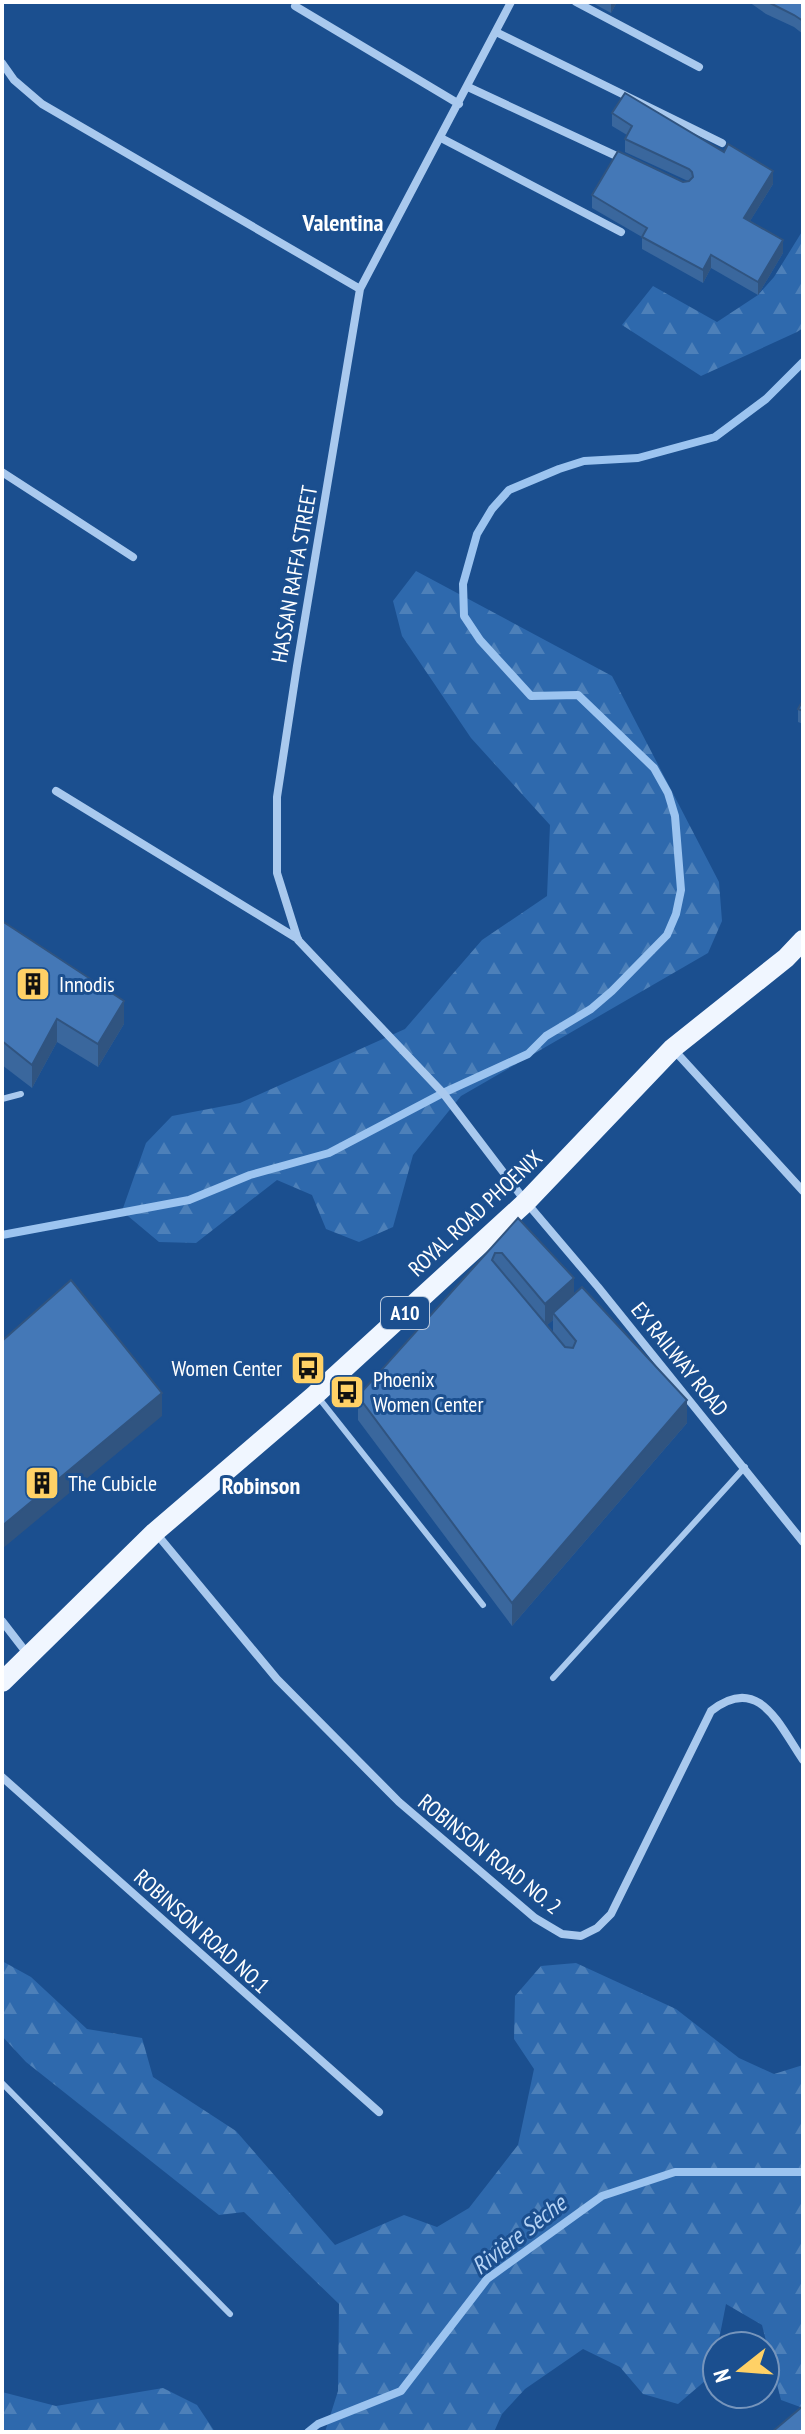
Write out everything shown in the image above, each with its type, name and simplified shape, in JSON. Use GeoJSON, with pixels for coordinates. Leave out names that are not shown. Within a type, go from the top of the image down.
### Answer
{"type":"FeatureCollection","features":[{"type":"Feature","properties":{"kind":"main road","name":"ROYAL ROAD PHOENIX"},"geometry":{"type":"LineString","coordinates":[[2,1682],[155,1532],[316,1394],[526,1202],[673,1048],[786,958],[803,940]]}},
{"type":"Feature","properties":{"kind":"street","name":"HASSAN RAFFA STREET"},"geometry":{"type":"LineString","coordinates":[[511,2],[360,289],[277,797],[277,873],[298,940],[443,1093],[526,1202]]}},
{"type":"Feature","properties":{"kind":"street"},"geometry":{"type":"LineString","coordinates":[[576,2],[699,67]]}},
{"type":"Feature","properties":{"kind":"street"},"geometry":{"type":"LineString","coordinates":[[295,6],[459,104]]}},
{"type":"Feature","properties":{"kind":"street"},"geometry":{"type":"LineString","coordinates":[[496,32],[722,143]]}},
{"type":"Feature","properties":{"kind":"street"},"geometry":{"type":"LineString","coordinates":[[2,63],[14,80],[42,104],[360,289]]}},
{"type":"Feature","properties":{"kind":"street"},"geometry":{"type":"LineString","coordinates":[[468,87],[631,163]]}},
{"type":"Feature","properties":{"kind":"street"},"geometry":{"type":"LineString","coordinates":[[441,138],[621,232]]}},
{"type":"Feature","properties":{"kind":"street"},"geometry":{"type":"LineString","coordinates":[[2,472],[133,557]]}},
{"type":"Feature","properties":{"kind":"street"},"geometry":{"type":"LineString","coordinates":[[56,791],[298,940]]}},
{"type":"Feature","properties":{"kind":"street"},"geometry":{"type":"LineString","coordinates":[[673,1048],[803,1191]]}},
{"type":"Feature","properties":{"kind":"street","name":"EX RAILWAY ROAD"},"geometry":{"type":"LineString","coordinates":[[526,1202],[745,1467],[803,1542]]}},
{"type":"Feature","properties":{"kind":"street","name":"ROBINSON ROAD NO. 2"},"geometry":{"type":"LineString","coordinates":[[155,1532],[277,1679],[399,1802],[535,1918],[562,1934],[581,1936],[597,1928],[611,1914],[711,1711],[724,1701],[740,1696],[754,1699],[767,1707],[803,1760]]}},
{"type":"Feature","properties":{"kind":"street"},"geometry":{"type":"LineString","coordinates":[[2,1621],[29,1657]]}},
{"type":"Feature","properties":{"kind":"street","name":"ROBINSON ROAD NO.1"},"geometry":{"type":"LineString","coordinates":[[2,1777],[379,2112]]}},
{"type":"Feature","properties":{"kind":"lane"},"geometry":{"type":"LineString","coordinates":[[2,1099],[21,1094]]}},
{"type":"Feature","properties":{"kind":"lane"},"geometry":{"type":"LineString","coordinates":[[587,1297],[598,1287]]}},
{"type":"Feature","properties":{"kind":"lane"},"geometry":{"type":"LineString","coordinates":[[316,1394],[483,1605]]}},
{"type":"Feature","properties":{"kind":"lane"},"geometry":{"type":"LineString","coordinates":[[553,1678],[745,1467]]}},
{"type":"Feature","properties":{"kind":"lane"},"geometry":{"type":"LineString","coordinates":[[2,2083],[230,2314]]}},
{"type":"Feature","properties":{"kind":"green space"},"geometry":{"type":"Polygon","coordinates":[[[803,230],[803,328],[797,332],[701,376],[622,325],[653,286],[717,322],[758,295],[774,277],[803,230]]]}},
{"type":"Feature","properties":{"kind":"green space"},"geometry":{"type":"Polygon","coordinates":[[[416,571],[612,676],[719,882],[722,921],[708,953],[461,1096],[413,1155],[393,1227],[359,1242],[326,1229],[312,1195],[277,1180],[196,1243],[159,1242],[122,1211],[146,1143],[172,1116],[240,1103],[405,1029],[482,940],[547,896],[550,825],[471,738],[402,636],[393,601],[416,571]]]}},
{"type":"Feature","properties":{"kind":"green space"},"geometry":{"type":"Polygon","coordinates":[[[2,1961],[31,1977],[87,2029],[142,2038],[153,2077],[236,2131],[335,2245],[404,2215],[437,2227],[469,2208],[518,2145],[534,2069],[514,2039],[515,1996],[541,1966],[576,1963],[676,2009],[739,2058],[774,2074],[803,2065],[803,2408],[781,2400],[781,2330],[763,2330],[762,2325],[726,2304],[721,2330],[701,2330],[701,2384],[678,2404],[643,2394],[620,2367],[583,2349],[525,2389],[502,2414],[494,2432],[325,2432],[338,2391],[339,2304],[244,2212],[219,2215],[26,2062],[2,2036],[2,1961]]]}},
{"type":"Feature","properties":{"kind":"green space"},"geometry":{"type":"Polygon","coordinates":[[[163,2388],[197,2405],[215,2432],[2,2432],[2,2392],[56,2406],[163,2388]]]}},
{"type":"Feature","properties":{"kind":"building"},"geometry":{"type":"Polygon","coordinates":[[[768,2],[803,2],[803,21],[794,15],[768,2]]]}},
{"type":"Feature","properties":{"kind":"building"},"geometry":{"type":"Polygon","coordinates":[[[625,93],[724,152],[728,144],[773,171],[744,218],[783,240],[758,282],[711,255],[703,270],[642,237],[647,228],[592,195],[618,151],[683,182],[693,177],[689,169],[625,139],[632,126],[612,113],[625,93]]]}},
{"type":"Feature","properties":{"kind":"building","name":"Innodis"},"geometry":{"type":"Polygon","coordinates":[[[2,921],[124,1001],[98,1044],[57,1019],[32,1065],[2,1041],[2,921]]]}},
{"type":"Feature","properties":{"kind":"building"},"geometry":{"type":"Polygon","coordinates":[[[518,1218],[574,1278],[545,1304],[502,1253],[495,1253],[492,1260],[565,1347],[573,1348],[576,1341],[553,1313],[582,1287],[687,1400],[512,1603],[358,1396],[518,1218]]]}},
{"type":"Feature","properties":{"kind":"building","name":"The Cubicle"},"geometry":{"type":"Polygon","coordinates":[[[71,1280],[162,1393],[2,1526],[2,1341],[71,1280]]]}},
{"type":"Feature","properties":{"kind":"building"},"geometry":{"type":"Polygon","coordinates":[[[803,2406],[803,2432],[772,2432],[803,2406]]]}},
{"type":"Feature","properties":{"kind":"waterway"},"geometry":{"type":"LineString","coordinates":[[2,1235],[189,1200],[250,1175],[329,1153],[443,1093],[528,1054],[546,1036],[591,1009],[667,935],[681,890],[675,816],[668,793],[654,768],[578,695],[531,696],[480,640],[464,616],[463,584],[477,534],[492,509],[509,490],[584,461],[638,458],[715,437],[766,399],[803,362]]}},
{"type":"Feature","properties":{"kind":"waterway","name":"Rivière Sèche"},"geometry":{"type":"LineString","coordinates":[[308,2432],[318,2424],[401,2391],[487,2279],[602,2196],[675,2172],[803,2172]]}},
{"type":"Feature","properties":{"kind":"place","name":"Innodis"},"geometry":{"type":"Point","coordinates":[33,984]}},
{"type":"Feature","properties":{"kind":"place","name":"Women Center"},"geometry":{"type":"Point","coordinates":[308,1368]}},
{"type":"Feature","properties":{"kind":"place","name":"Phoenix Women Center"},"geometry":{"type":"Point","coordinates":[347,1392]}},
{"type":"Feature","properties":{"kind":"place","name":"The Cubicle"},"geometry":{"type":"Point","coordinates":[42,1483]}},
{"type":"Feature","properties":{"kind":"district","name":"Valentina"},"geometry":{"type":"Point","coordinates":[343,223]}},
{"type":"Feature","properties":{"kind":"district","name":"Robinson"},"geometry":{"type":"Point","coordinates":[261,1486]}}]}
